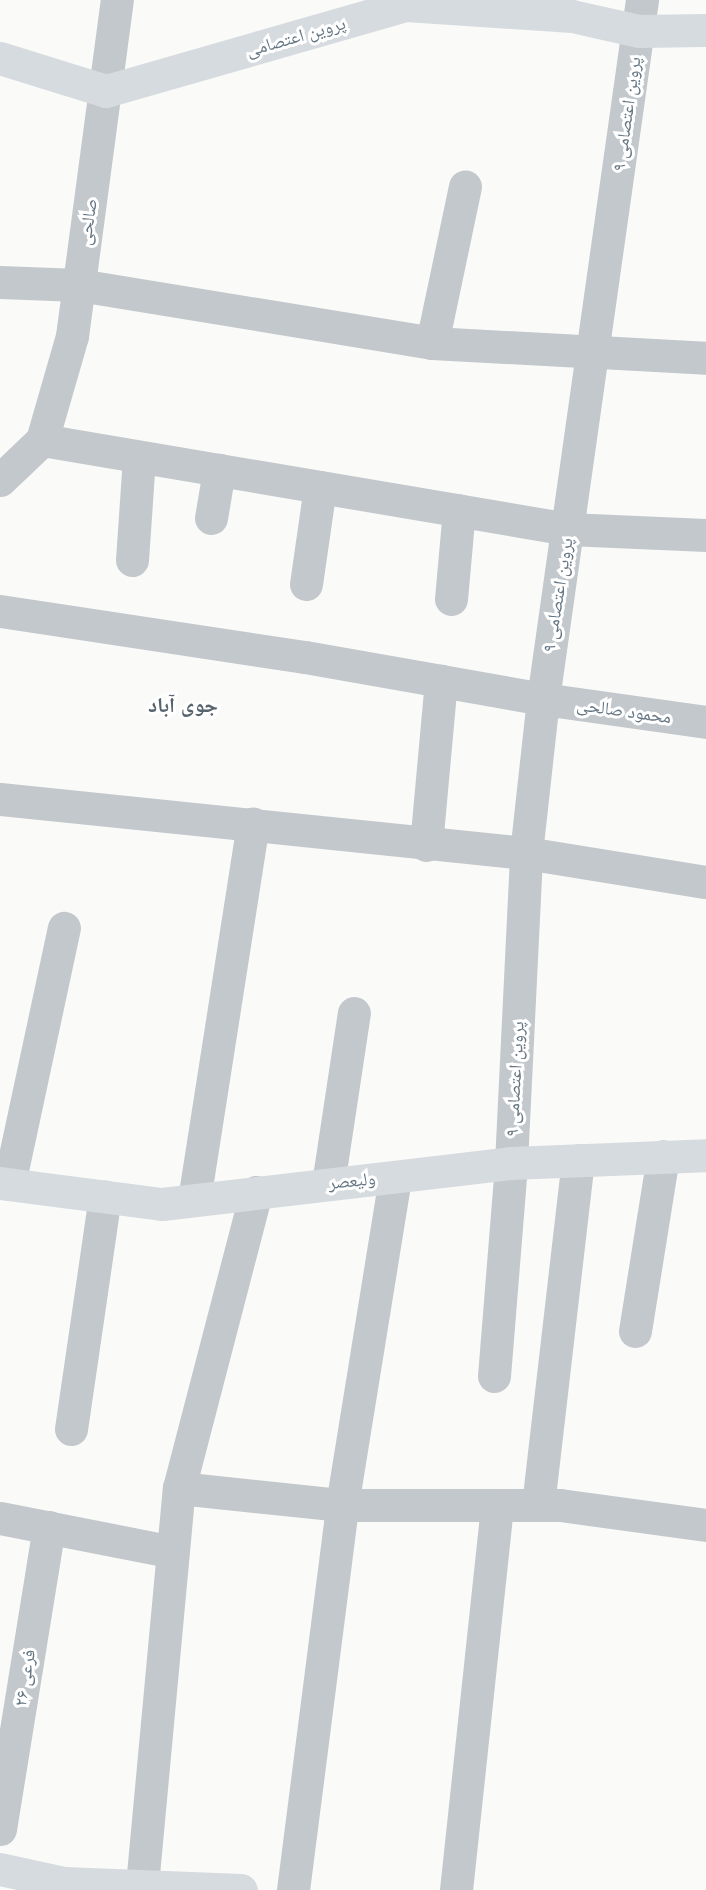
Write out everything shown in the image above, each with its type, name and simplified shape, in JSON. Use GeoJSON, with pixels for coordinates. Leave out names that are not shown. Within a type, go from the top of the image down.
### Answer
{"type":"FeatureCollection","features":[{"type":"Feature","properties":{"kind":"street","name":"صالحی"},"geometry":{"type":"LineString","coordinates":[[42,440],[72,336],[117,0]]}},
{"type":"Feature","properties":{"kind":"street","name":"پروین اعتصامی"},"geometry":{"type":"LineString","coordinates":[[106,91],[387,5],[572,16],[640,15],[706,30]]}},
{"type":"Feature","properties":{"kind":"street","name":"پروین اعتصامی ۹"},"geometry":{"type":"LineString","coordinates":[[494,1376],[511,1163],[526,853],[543,699],[640,15]]}},
{"type":"Feature","properties":{"kind":"street"},"geometry":{"type":"LineString","coordinates":[[0,58],[106,91]]}},
{"type":"Feature","properties":{"kind":"street"},"geometry":{"type":"LineString","coordinates":[[432,343],[465,186]]}},
{"type":"Feature","properties":{"kind":"street"},"geometry":{"type":"LineString","coordinates":[[0,282],[79,285],[432,343],[706,358]]}},
{"type":"Feature","properties":{"kind":"street"},"geometry":{"type":"LineString","coordinates":[[0,480],[42,440],[568,529],[706,536]]}},
{"type":"Feature","properties":{"kind":"street"},"geometry":{"type":"LineString","coordinates":[[132,560],[139,457]]}},
{"type":"Feature","properties":{"kind":"street"},"geometry":{"type":"LineString","coordinates":[[211,518],[219,470]]}},
{"type":"Feature","properties":{"kind":"street"},"geometry":{"type":"LineString","coordinates":[[306,584],[320,487]]}},
{"type":"Feature","properties":{"kind":"street"},"geometry":{"type":"LineString","coordinates":[[451,599],[459,510]]}},
{"type":"Feature","properties":{"kind":"street","name":"محمود صالحی"},"geometry":{"type":"LineString","coordinates":[[0,611],[543,699],[706,722]]}},
{"type":"Feature","properties":{"kind":"street"},"geometry":{"type":"LineString","coordinates":[[426,845],[441,681]]}},
{"type":"Feature","properties":{"kind":"street"},"geometry":{"type":"LineString","coordinates":[[0,799],[253,824],[426,845],[526,853],[706,882]]}},
{"type":"Feature","properties":{"kind":"street"},"geometry":{"type":"LineString","coordinates":[[194,1200],[253,824]]}},
{"type":"Feature","properties":{"kind":"street"},"geometry":{"type":"LineString","coordinates":[[5,1183],[64,928]]}},
{"type":"Feature","properties":{"kind":"street"},"geometry":{"type":"LineString","coordinates":[[328,1184],[354,1013]]}},
{"type":"Feature","properties":{"kind":"street","name":"ولیعصر"},"geometry":{"type":"LineString","coordinates":[[5,1183],[162,1204],[511,1163],[706,1155]]}},
{"type":"Feature","properties":{"kind":"street"},"geometry":{"type":"LineString","coordinates":[[634,1331],[663,1156]]}},
{"type":"Feature","properties":{"kind":"street"},"geometry":{"type":"LineString","coordinates":[[538,1505],[578,1160]]}},
{"type":"Feature","properties":{"kind":"street"},"geometry":{"type":"LineString","coordinates":[[293,1890],[342,1505],[395,1176]]}},
{"type":"Feature","properties":{"kind":"street"},"geometry":{"type":"LineString","coordinates":[[142,1885],[179,1488],[256,1192]]}},
{"type":"Feature","properties":{"kind":"street"},"geometry":{"type":"LineString","coordinates":[[71,1429],[105,1196]]}},
{"type":"Feature","properties":{"kind":"street"},"geometry":{"type":"LineString","coordinates":[[179,1488],[342,1505],[538,1505],[706,1526]]}},
{"type":"Feature","properties":{"kind":"street"},"geometry":{"type":"LineString","coordinates":[[456,1890],[497,1505]]}},
{"type":"Feature","properties":{"kind":"street"},"geometry":{"type":"LineString","coordinates":[[0,1518],[173,1551]]}},
{"type":"Feature","properties":{"kind":"street","name":"فرعی ۲۶"},"geometry":{"type":"LineString","coordinates":[[0,1829],[49,1527]]}},
{"type":"Feature","properties":{"kind":"street"},"geometry":{"type":"LineString","coordinates":[[0,1869],[63,1886],[142,1885],[241,1890]]}},
{"type":"Feature","properties":{"kind":"district","name":"جوی آباد"},"geometry":{"type":"Point","coordinates":[183,704]}}]}
